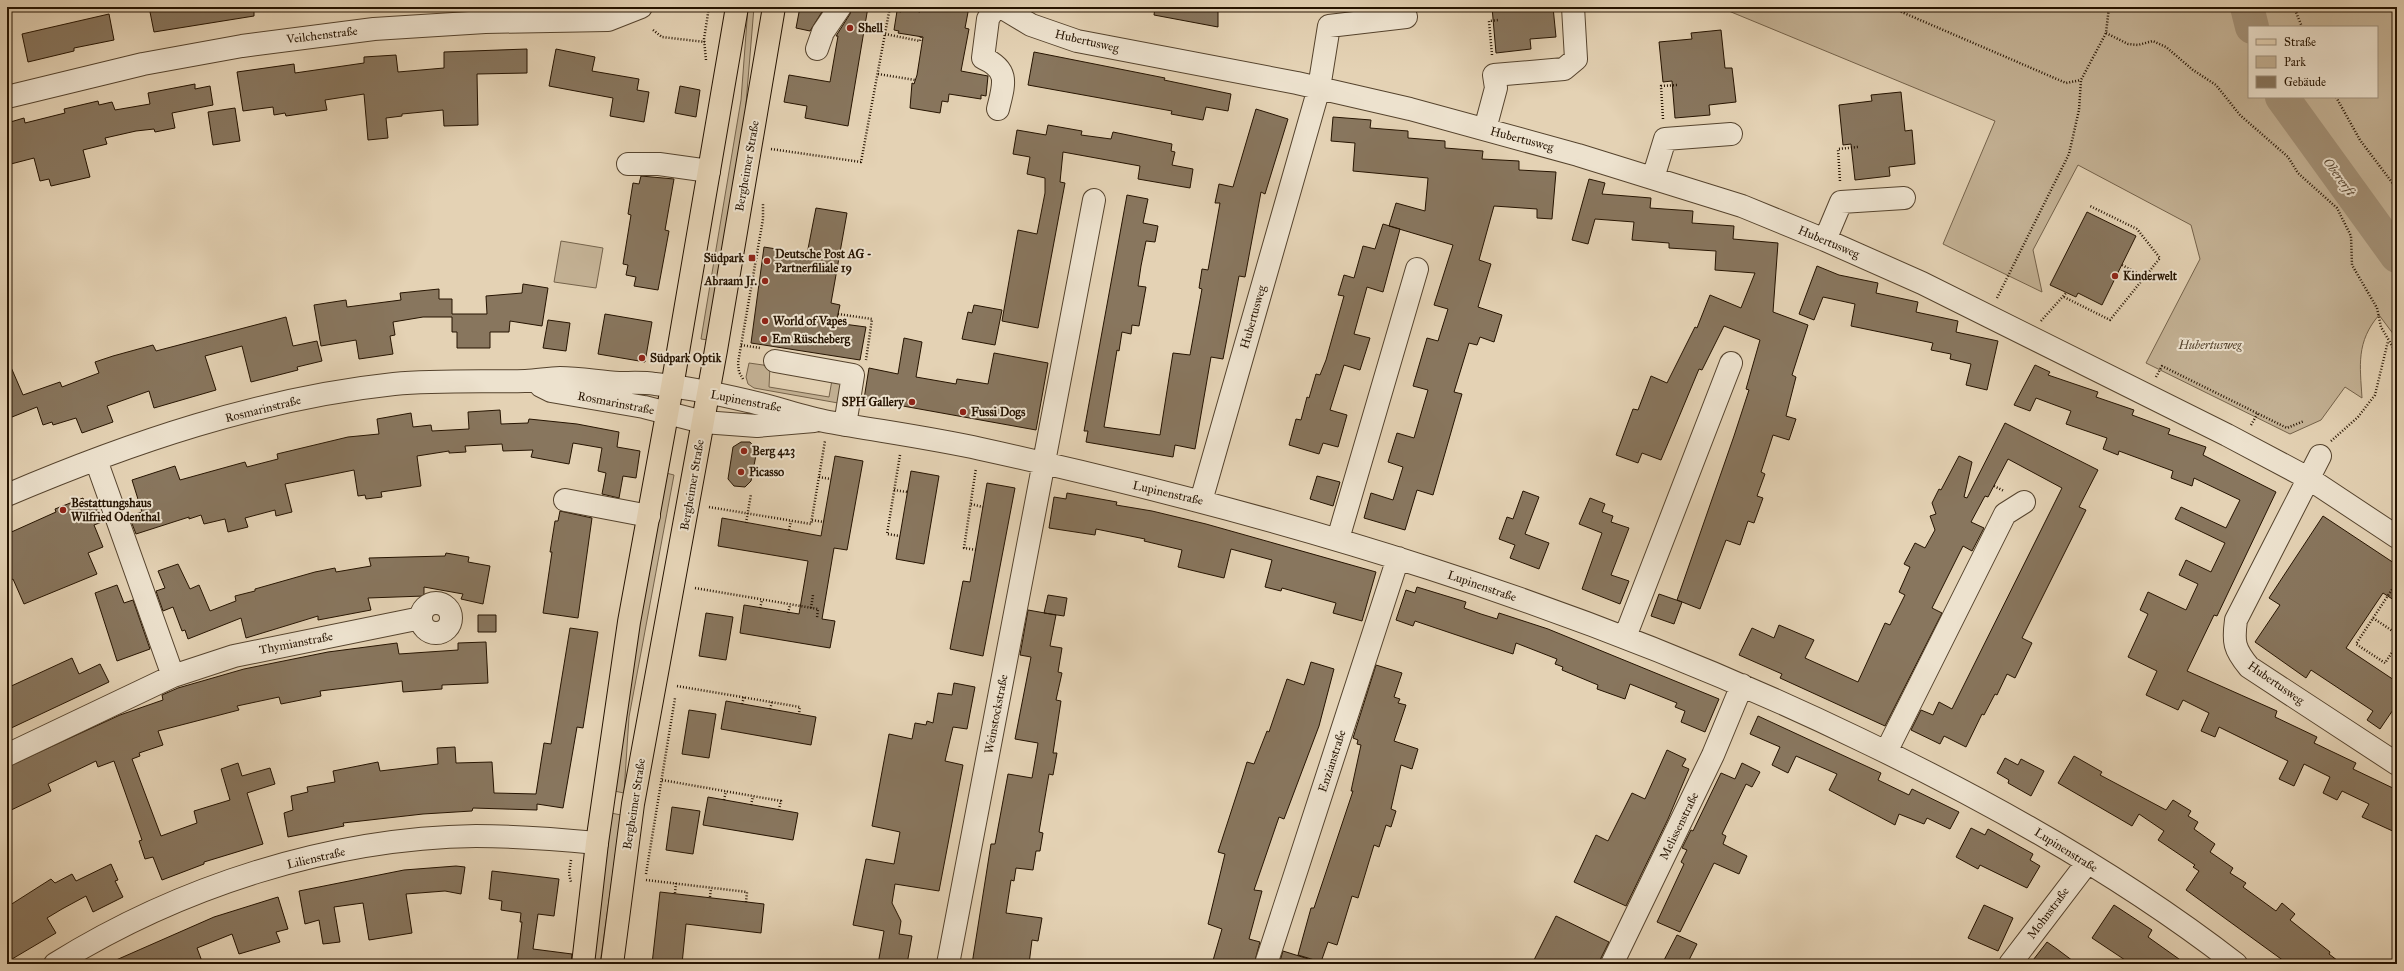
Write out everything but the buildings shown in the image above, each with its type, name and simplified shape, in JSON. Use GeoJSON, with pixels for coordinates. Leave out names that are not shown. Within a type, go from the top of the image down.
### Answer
{"type":"FeatureCollection","features":[{"type":"Feature","properties":{"kind":"main road"},"geometry":{"type":"LineString","coordinates":[[583,964],[597,842],[629,622],[668,413],[737,7]]}},
{"type":"Feature","properties":{"kind":"main road","name":"Bergheimer Straße"},"geometry":{"type":"LineString","coordinates":[[612,964],[634,804],[704,422],[774,7]]}},
{"type":"Feature","properties":{"kind":"street","name":"Veilchenstraße"},"geometry":{"type":"LineString","coordinates":[[7,97],[143,64],[242,46],[374,29],[485,22],[608,20],[641,7]]}},
{"type":"Feature","properties":{"kind":"street"},"geometry":{"type":"LineString","coordinates":[[817,49],[823,32],[840,7]]}},
{"type":"Feature","properties":{"kind":"street"},"geometry":{"type":"LineString","coordinates":[[995,7],[988,19],[983,58],[997,66],[1003,77],[998,109]]}},
{"type":"Feature","properties":{"kind":"street","name":"Hubertusweg"},"geometry":{"type":"LineString","coordinates":[[1001,7],[1031,25],[1077,40],[1319,88],[1485,129],[1653,178],[1742,206],[1825,240],[1922,283],[2227,435],[2308,478],[2397,537]]}},
{"type":"Feature","properties":{"kind":"street"},"geometry":{"type":"LineString","coordinates":[[1485,129],[1496,88],[1494,75],[1564,69],[1576,59],[1577,51],[1573,7]]}},
{"type":"Feature","properties":{"kind":"street"},"geometry":{"type":"LineString","coordinates":[[1319,88],[1329,26],[1406,17]]}},
{"type":"Feature","properties":{"kind":"street","name":"Hubertusweg"},"geometry":{"type":"LineString","coordinates":[[1201,500],[1319,88]]}},
{"type":"Feature","properties":{"kind":"street"},"geometry":{"type":"LineString","coordinates":[[1653,178],[1665,139],[1731,134]]}},
{"type":"Feature","properties":{"kind":"street"},"geometry":{"type":"LineString","coordinates":[[628,164],[659,164],[709,171]]}},
{"type":"Feature","properties":{"kind":"street"},"geometry":{"type":"LineString","coordinates":[[1825,240],[1841,202],[1904,198]]}},
{"type":"Feature","properties":{"kind":"street"},"geometry":{"type":"LineString","coordinates":[[1044,464],[1094,200]]}},
{"type":"Feature","properties":{"kind":"street"},"geometry":{"type":"LineString","coordinates":[[1338,540],[1417,269]]}},
{"type":"Feature","properties":{"kind":"street"},"geometry":{"type":"LineString","coordinates":[[775,361],[854,375],[831,422]]}},
{"type":"Feature","properties":{"kind":"street"},"geometry":{"type":"LineString","coordinates":[[1625,637],[1731,363]]}},
{"type":"Feature","properties":{"kind":"street","name":"Rosmarinstraße"},"geometry":{"type":"LineString","coordinates":[[7,495],[96,460],[175,433],[316,396],[388,385],[433,381],[531,381],[556,377],[649,383],[672,387]]}},
{"type":"Feature","properties":{"kind":"street","name":"Rosmarinstraße"},"geometry":{"type":"LineString","coordinates":[[531,381],[551,391],[668,413],[704,422]]}},
{"type":"Feature","properties":{"kind":"street","name":"Lupinenstraße"},"geometry":{"type":"LineString","coordinates":[[672,387],[787,409],[831,422],[980,448],[1201,500],[1398,558],[1547,608],[1625,637],[1742,685],[1886,752],[1962,790],[2087,863],[2155,906],[2236,964]]}},
{"type":"Feature","properties":{"kind":"street","name":"Lupinenstraße"},"geometry":{"type":"LineString","coordinates":[[704,422],[757,426],[831,422]]}},
{"type":"Feature","properties":{"kind":"street","name":"Hubertusweg"},"geometry":{"type":"LineString","coordinates":[[2320,456],[2236,620],[2234,637],[2238,653],[2249,667],[2397,764]]}},
{"type":"Feature","properties":{"kind":"street"},"geometry":{"type":"LineString","coordinates":[[96,460],[173,676]]}},
{"type":"Feature","properties":{"kind":"street","name":"Weinstockstraße"},"geometry":{"type":"LineString","coordinates":[[948,964],[1044,464]]}},
{"type":"Feature","properties":{"kind":"street"},"geometry":{"type":"LineString","coordinates":[[565,500],[649,516]]}},
{"type":"Feature","properties":{"kind":"street"},"geometry":{"type":"LineString","coordinates":[[1886,752],[2005,514],[2024,502]]}},
{"type":"Feature","properties":{"kind":"street","name":"Enzianstraße"},"geometry":{"type":"LineString","coordinates":[[1266,964],[1398,558]]}},
{"type":"Feature","properties":{"kind":"street","name":"Thymianstraße"},"geometry":{"type":"LineString","coordinates":[[7,755],[173,676],[234,656],[421,618]]}},
{"type":"Feature","properties":{"kind":"street","name":"Melissenstraße"},"geometry":{"type":"LineString","coordinates":[[1612,964],[1713,755],[1742,685]]}},
{"type":"Feature","properties":{"kind":"street","name":"Lilienstraße"},"geometry":{"type":"LineString","coordinates":[[55,964],[130,922],[171,904],[213,887],[301,860],[375,845],[468,836],[531,837],[597,842]]}},
{"type":"Feature","properties":{"kind":"street","name":"Mohnstraße"},"geometry":{"type":"LineString","coordinates":[[2010,964],[2087,863]]}},
{"type":"Feature","properties":{"kind":"path"},"geometry":{"type":"LineString","coordinates":[[768,148],[861,162],[890,7]]}},
{"type":"Feature","properties":{"kind":"path"},"geometry":{"type":"LineString","coordinates":[[1275,12],[1282,7]]}},
{"type":"Feature","properties":{"kind":"path"},"geometry":{"type":"LineString","coordinates":[[1890,7],[2066,83],[2081,80]]}},
{"type":"Feature","properties":{"kind":"path"},"geometry":{"type":"LineString","coordinates":[[1989,316],[2069,154],[2079,110],[2081,80],[2106,33],[2109,7]]}},
{"type":"Feature","properties":{"kind":"path"},"geometry":{"type":"LineString","coordinates":[[2294,7],[2302,26]]}},
{"type":"Feature","properties":{"kind":"path"},"geometry":{"type":"LineString","coordinates":[[1494,75],[1489,21],[1499,20]]}},
{"type":"Feature","properties":{"kind":"path"},"geometry":{"type":"LineString","coordinates":[[653,30],[662,37],[705,42]]}},
{"type":"Feature","properties":{"kind":"path"},"geometry":{"type":"LineString","coordinates":[[2106,33],[2128,44],[2138,45],[2153,41],[2166,47],[2193,70],[2216,86],[2240,115],[2288,157],[2298,173],[2337,208],[2351,236],[2352,265],[2377,308],[2381,327],[2397,354]]}},
{"type":"Feature","properties":{"kind":"path"},"geometry":{"type":"LineString","coordinates":[[885,34],[920,41],[921,37]]}},
{"type":"Feature","properties":{"kind":"path"},"geometry":{"type":"LineString","coordinates":[[878,74],[915,80]]}},
{"type":"Feature","properties":{"kind":"path"},"geometry":{"type":"LineString","coordinates":[[1665,139],[1660,86],[1678,85]]}},
{"type":"Feature","properties":{"kind":"path"},"geometry":{"type":"LineString","coordinates":[[2337,98],[2360,140],[2397,189]]}},
{"type":"Feature","properties":{"kind":"path"},"geometry":{"type":"LineString","coordinates":[[1841,202],[1838,149],[1858,147]]}},
{"type":"Feature","properties":{"kind":"path"},"geometry":{"type":"LineString","coordinates":[[2064,297],[2110,320],[2160,258],[2137,229],[2090,206]]}},
{"type":"Feature","properties":{"kind":"path"},"geometry":{"type":"LineString","coordinates":[[2122,265],[2146,277]]}},
{"type":"Feature","properties":{"kind":"path"},"geometry":{"type":"LineString","coordinates":[[2028,336],[2066,293]]}},
{"type":"Feature","properties":{"kind":"path"},"geometry":{"type":"LineString","coordinates":[[838,314],[872,319],[864,367],[854,375]]}},
{"type":"Feature","properties":{"kind":"path"},"geometry":{"type":"LineString","coordinates":[[2320,456],[2331,440],[2367,407],[2375,395],[2388,341]]}},
{"type":"Feature","properties":{"kind":"path"},"geometry":{"type":"LineString","coordinates":[[2155,379],[2162,366],[2287,428],[2304,421]]}},
{"type":"Feature","properties":{"kind":"path"},"geometry":{"type":"LineString","coordinates":[[709,507],[811,524],[831,422]]}},
{"type":"Feature","properties":{"kind":"path"},"geometry":{"type":"LineString","coordinates":[[900,536],[887,534],[903,434]]}},
{"type":"Feature","properties":{"kind":"path"},"geometry":{"type":"LineString","coordinates":[[976,550],[964,548],[980,448]]}},
{"type":"Feature","properties":{"kind":"path"},"geometry":{"type":"LineString","coordinates":[[819,477],[831,479]]}},
{"type":"Feature","properties":{"kind":"path"},"geometry":{"type":"LineString","coordinates":[[894,490],[907,492]]}},
{"type":"Feature","properties":{"kind":"path"},"geometry":{"type":"LineString","coordinates":[[746,523],[751,494]]}},
{"type":"Feature","properties":{"kind":"path"},"geometry":{"type":"LineString","coordinates":[[971,504],[983,507]]}},
{"type":"Feature","properties":{"kind":"path"},"geometry":{"type":"LineString","coordinates":[[812,520],[824,522]]}},
{"type":"Feature","properties":{"kind":"path"},"geometry":{"type":"LineString","coordinates":[[789,530],[790,521]]}},
{"type":"Feature","properties":{"kind":"path"},"geometry":{"type":"LineString","coordinates":[[2397,582],[2356,644],[2385,663],[2397,645]]}},
{"type":"Feature","properties":{"kind":"path"},"geometry":{"type":"LineString","coordinates":[[695,588],[818,609],[817,618]]}},
{"type":"Feature","properties":{"kind":"path"},"geometry":{"type":"LineString","coordinates":[[811,608],[813,595]]}},
{"type":"Feature","properties":{"kind":"path"},"geometry":{"type":"LineString","coordinates":[[760,608],[762,600]]}},
{"type":"Feature","properties":{"kind":"path"},"geometry":{"type":"LineString","coordinates":[[788,613],[790,604]]}},
{"type":"Feature","properties":{"kind":"path"},"geometry":{"type":"LineString","coordinates":[[2373,618],[2397,634]]}},
{"type":"Feature","properties":{"kind":"path"},"geometry":{"type":"LineString","coordinates":[[677,686],[800,707],[799,714]]}},
{"type":"Feature","properties":{"kind":"path"},"geometry":{"type":"LineString","coordinates":[[742,704],[744,697]]}},
{"type":"Feature","properties":{"kind":"path"},"geometry":{"type":"LineString","coordinates":[[770,709],[772,702]]}},
{"type":"Feature","properties":{"kind":"path"},"geometry":{"type":"LineString","coordinates":[[662,780],[781,801],[779,809]]}},
{"type":"Feature","properties":{"kind":"path"},"geometry":{"type":"LineString","coordinates":[[724,800],[726,792]]}},
{"type":"Feature","properties":{"kind":"path"},"geometry":{"type":"LineString","coordinates":[[751,805],[753,796]]}},
{"type":"Feature","properties":{"kind":"path"},"geometry":{"type":"LineString","coordinates":[[646,880],[747,892],[746,902]]}},
{"type":"Feature","properties":{"kind":"path"},"geometry":{"type":"LineString","coordinates":[[675,893],[676,883]]}},
{"type":"Feature","properties":{"kind":"path"},"geometry":{"type":"LineString","coordinates":[[710,897],[712,888]]}},
{"type":"Feature","properties":{"kind":"green space"},"geometry":{"type":"Polygon","coordinates":[[[748,7],[754,7],[745,116],[708,340],[701,339],[741,100],[748,7]]]}},
{"type":"Feature","properties":{"kind":"green space"},"geometry":{"type":"Polygon","coordinates":[[[1719,7],[2397,7],[2397,339],[2379,315],[2366,335],[2363,344],[2360,364],[2362,398],[2345,387],[2321,420],[2290,434],[2146,363],[2200,259],[2191,225],[2078,165],[2033,250],[2042,292],[1943,244],[1995,121],[1719,7]]]}},
{"type":"Feature","properties":{"kind":"green space"},"geometry":{"type":"Polygon","coordinates":[[[561,241],[603,248],[596,288],[554,282],[561,241]]]}},
{"type":"Feature","properties":{"kind":"green space"},"geometry":{"type":"Polygon","coordinates":[[[749,363],[770,366],[769,387],[829,397],[832,380],[841,382],[838,403],[754,388],[748,384],[746,377],[749,363]]]}},
{"type":"Feature","properties":{"kind":"green space"},"geometry":{"type":"Polygon","coordinates":[[[666,473],[674,475],[629,717],[624,793],[614,791],[639,628],[666,473]]]}},
{"type":"Feature","properties":{"kind":"green space"},"geometry":{"type":"Polygon","coordinates":[[[611,813],[621,815],[600,964],[593,964],[611,813]]]}},
{"type":"Feature","properties":{"kind":"waterway","name":"Obererft"},"geometry":{"type":"LineString","coordinates":[[2247,7],[2252,26]]}},
{"type":"Feature","properties":{"kind":"waterway","name":"Obererft"},"geometry":{"type":"LineString","coordinates":[[2283,98],[2397,256]]}},
{"type":"Feature","properties":{"kind":"place","name":"Shell"},"geometry":{"type":"Point","coordinates":[850,28]}},
{"type":"Feature","properties":{"kind":"place","name":"Südpark"},"geometry":{"type":"Point","coordinates":[752,258]}},
{"type":"Feature","properties":{"kind":"place","name":"Deutsche Post AG - Partnerfiliale 19"},"geometry":{"type":"Point","coordinates":[767,261]}},
{"type":"Feature","properties":{"kind":"place","name":"Kinderwelt"},"geometry":{"type":"Point","coordinates":[2115,276]}},
{"type":"Feature","properties":{"kind":"place","name":"Abraam Jr."},"geometry":{"type":"Point","coordinates":[765,281]}},
{"type":"Feature","properties":{"kind":"place","name":"World of Vapes"},"geometry":{"type":"Point","coordinates":[765,321]}},
{"type":"Feature","properties":{"kind":"place","name":"Em Rüscheberg"},"geometry":{"type":"Point","coordinates":[764,339]}},
{"type":"Feature","properties":{"kind":"place","name":"Südpark Optik"},"geometry":{"type":"Point","coordinates":[642,358]}},
{"type":"Feature","properties":{"kind":"place","name":"SPH Gallery"},"geometry":{"type":"Point","coordinates":[912,402]}},
{"type":"Feature","properties":{"kind":"place","name":"Fussi Dogs"},"geometry":{"type":"Point","coordinates":[963,412]}},
{"type":"Feature","properties":{"kind":"place","name":"Berg 423"},"geometry":{"type":"Point","coordinates":[744,451]}},
{"type":"Feature","properties":{"kind":"place","name":"Picasso"},"geometry":{"type":"Point","coordinates":[741,472]}},
{"type":"Feature","properties":{"kind":"place","name":"Bestattungshaus Wilfried Odenthal"},"geometry":{"type":"Point","coordinates":[63,510]}}]}
